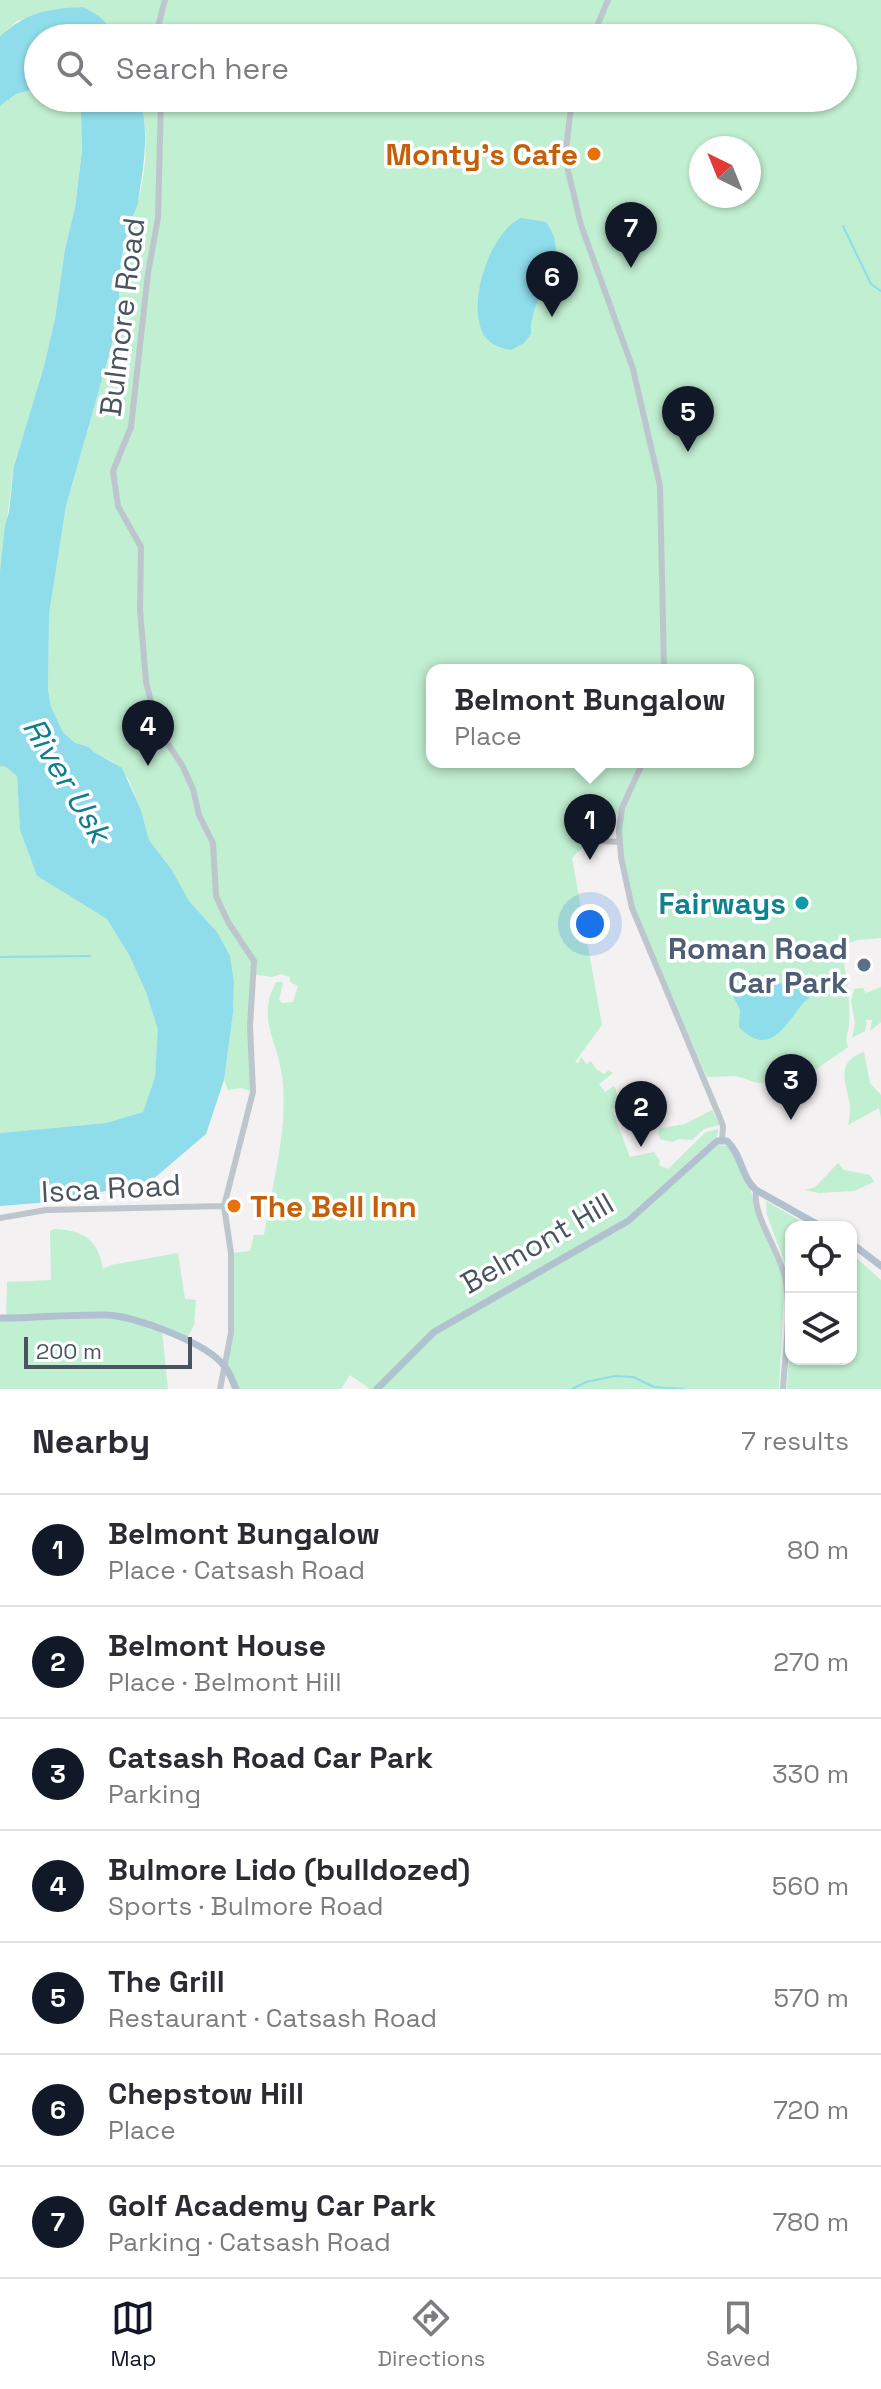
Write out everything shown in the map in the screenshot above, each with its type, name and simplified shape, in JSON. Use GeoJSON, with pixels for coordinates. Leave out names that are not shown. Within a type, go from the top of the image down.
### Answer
{"type":"FeatureCollection","features":[{"type":"Feature","properties":{"kind":"main road"},"geometry":{"type":"LineString","coordinates":[[722,1141],[732,1145],[748,1181],[756,1190],[811,1221]]}},
{"type":"Feature","properties":{"kind":"main road","name":"Belmont Hill"},"geometry":{"type":"LineString","coordinates":[[377,1389],[434,1332],[619,1227],[712,1144],[722,1141]]}},
{"type":"Feature","properties":{"kind":"main road"},"geometry":{"type":"LineString","coordinates":[[857,1248],[881,1266]]}},
{"type":"Feature","properties":{"kind":"main road"},"geometry":{"type":"LineString","coordinates":[[0,1318],[107,1315],[136,1319],[186,1340],[224,1365],[236,1389]]}},
{"type":"Feature","properties":{"kind":"street"},"geometry":{"type":"LineString","coordinates":[[159,24],[165,0]]}},
{"type":"Feature","properties":{"kind":"street"},"geometry":{"type":"LineString","coordinates":[[598,24],[608,0]]}},
{"type":"Feature","properties":{"kind":"street","name":"Bulmore Road"},"geometry":{"type":"LineString","coordinates":[[161,112],[158,218],[148,273],[131,427],[113,471],[118,506],[141,547],[140,609],[146,682],[158,729],[182,765],[193,789],[199,815],[213,843],[216,896],[228,922],[254,961],[250,1026],[253,1092],[224,1206],[231,1253],[231,1333],[220,1389]]}},
{"type":"Feature","properties":{"kind":"street"},"geometry":{"type":"LineString","coordinates":[[570,112],[565,158],[581,225],[633,369],[660,486],[664,664]]}},
{"type":"Feature","properties":{"kind":"street"},"geometry":{"type":"LineString","coordinates":[[640,768],[622,808],[619,842],[632,908],[723,1126],[722,1141]]}},
{"type":"Feature","properties":{"kind":"street"},"geometry":{"type":"LineString","coordinates":[[601,841],[619,842]]}},
{"type":"Feature","properties":{"kind":"street"},"geometry":{"type":"LineString","coordinates":[[756,1190],[760,1214],[784,1272],[787,1291],[783,1389]]}},
{"type":"Feature","properties":{"kind":"street","name":"Isca Road"},"geometry":{"type":"LineString","coordinates":[[0,1218],[46,1210],[224,1206]]}},
{"type":"Feature","properties":{"kind":"green space"},"geometry":{"type":"Polygon","coordinates":[[[0,0],[881,0],[881,938],[857,940],[841,946],[849,1004],[848,1047],[812,1072],[791,1081],[758,1083],[736,1076],[707,1077],[632,908],[621,857],[621,810],[572,858],[602,1025],[575,1062],[578,1063],[581,1057],[587,1064],[591,1061],[604,1074],[609,1070],[613,1073],[599,1084],[605,1092],[614,1086],[622,1104],[612,1110],[630,1157],[654,1152],[659,1165],[668,1169],[706,1132],[718,1129],[717,1136],[626,1218],[590,1241],[613,1234],[628,1224],[717,1145],[727,1146],[733,1151],[750,1188],[781,1272],[784,1291],[779,1389],[370,1389],[350,1375],[341,1389],[236,1389],[224,1365],[231,1333],[231,1253],[250,1251],[254,1235],[264,1235],[283,1116],[282,1076],[270,1030],[268,1007],[276,982],[283,982],[279,1000],[282,1003],[293,1002],[298,986],[290,982],[290,977],[281,974],[272,977],[253,974],[250,1026],[253,1092],[241,1088],[228,1090],[224,1080],[234,983],[217,932],[189,901],[172,870],[149,840],[128,778],[113,762],[89,747],[75,743],[63,732],[51,707],[48,690],[49,614],[66,506],[112,344],[115,316],[121,312],[118,305],[124,250],[140,195],[144,167],[146,139],[143,112],[857,112],[857,24],[107,24],[82,7],[17,21],[0,36],[0,0]]]}},
{"type":"Feature","properties":{"kind":"green space"},"geometry":{"type":"Polygon","coordinates":[[[24,92],[24,112],[81,112],[82,151],[55,319],[14,466],[0,571],[0,106],[24,92]]]}},
{"type":"Feature","properties":{"kind":"green space"},"geometry":{"type":"Polygon","coordinates":[[[0,766],[17,776],[20,830],[37,876],[107,919],[129,955],[146,992],[159,1029],[155,1077],[143,1112],[106,1123],[0,1133],[0,766]]]}},
{"type":"Feature","properties":{"kind":"green space"},"geometry":{"type":"Polygon","coordinates":[[[881,987],[881,1022],[870,1031],[872,1020],[865,1020],[865,1031],[852,1038],[855,1023],[851,1001],[854,989],[863,988],[866,993],[881,987]]]}},
{"type":"Feature","properties":{"kind":"green space"},"geometry":{"type":"Polygon","coordinates":[[[864,1052],[870,1083],[881,1095],[881,1118],[879,1108],[848,1125],[850,1111],[845,1070],[854,1057],[864,1052]]]}},
{"type":"Feature","properties":{"kind":"green space"},"geometry":{"type":"Polygon","coordinates":[[[712,1110],[720,1125],[704,1129],[692,1140],[672,1142],[660,1139],[658,1133],[661,1128],[685,1124],[712,1110]]]}},
{"type":"Feature","properties":{"kind":"green space"},"geometry":{"type":"Polygon","coordinates":[[[838,1163],[844,1170],[870,1175],[874,1182],[854,1191],[819,1193],[805,1190],[815,1187],[838,1163]]]}},
{"type":"Feature","properties":{"kind":"green space"},"geometry":{"type":"Polygon","coordinates":[[[766,1201],[801,1221],[785,1221],[785,1264],[767,1215],[766,1201]]]}},
{"type":"Feature","properties":{"kind":"green space"},"geometry":{"type":"Polygon","coordinates":[[[54,1229],[88,1238],[101,1259],[103,1269],[178,1253],[185,1299],[196,1300],[194,1325],[186,1340],[162,1330],[168,1389],[0,1389],[0,1318],[6,1318],[7,1282],[51,1280],[50,1231],[54,1229]]]}},
{"type":"Feature","properties":{"kind":"green space"},"geometry":{"type":"Polygon","coordinates":[[[857,1258],[881,1280],[881,1389],[787,1389],[788,1365],[857,1365],[857,1258]]]}},
{"type":"Feature","properties":{"kind":"water"},"geometry":{"type":"Polygon","coordinates":[[[83,7],[107,24],[24,24],[24,92],[0,106],[0,36],[38,13],[83,7]]]}},
{"type":"Feature","properties":{"kind":"water","name":"River Usk"},"geometry":{"type":"Polygon","coordinates":[[[81,112],[143,112],[145,151],[138,203],[122,258],[120,312],[115,316],[112,344],[66,506],[49,614],[48,690],[51,707],[63,732],[75,743],[89,747],[122,768],[141,810],[149,840],[172,870],[189,901],[217,932],[230,956],[234,983],[233,1013],[224,1080],[206,1134],[152,1180],[63,1201],[0,1206],[0,1133],[106,1123],[143,1112],[155,1077],[158,1029],[129,955],[107,919],[37,876],[20,830],[17,776],[0,766],[0,571],[5,526],[14,466],[55,319],[82,151],[81,112]]]}},
{"type":"Feature","properties":{"kind":"water"},"geometry":{"type":"Polygon","coordinates":[[[521,218],[546,222],[554,237],[556,251],[554,265],[536,305],[531,334],[524,343],[511,350],[496,346],[484,335],[479,322],[479,289],[490,254],[499,238],[521,218]]]}},
{"type":"Feature","properties":{"kind":"water"},"geometry":{"type":"Polygon","coordinates":[[[808,980],[817,987],[816,990],[774,1036],[758,1040],[739,1027],[740,1010],[732,994],[742,985],[808,980]]]}},
{"type":"Feature","properties":{"kind":"waterway"},"geometry":{"type":"LineString","coordinates":[[843,226],[871,284],[881,291]]}},
{"type":"Feature","properties":{"kind":"waterway"},"geometry":{"type":"LineString","coordinates":[[0,957],[90,956]]}},
{"type":"Feature","properties":{"kind":"waterway"},"geometry":{"type":"LineString","coordinates":[[572,1389],[586,1382],[615,1376],[633,1377],[654,1387],[684,1389]]}},
{"type":"Feature","properties":{"kind":"place","name":"Monty's Cafe"},"geometry":{"type":"Point","coordinates":[594,154]}},
{"type":"Feature","properties":{"kind":"place","name":"Golf Academy Car Park"},"geometry":{"type":"Point","coordinates":[631,268]}},
{"type":"Feature","properties":{"kind":"place","name":"Chepstow Hill"},"geometry":{"type":"Point","coordinates":[552,317]}},
{"type":"Feature","properties":{"kind":"place","name":"The Grill"},"geometry":{"type":"Point","coordinates":[688,452]}},
{"type":"Feature","properties":{"kind":"place","name":"Bulmore Lido (bulldozed)"},"geometry":{"type":"Point","coordinates":[148,766]}},
{"type":"Feature","properties":{"kind":"place","name":"Belmont Bungalow"},"geometry":{"type":"Point","coordinates":[590,860]}},
{"type":"Feature","properties":{"kind":"place","name":"Fairways"},"geometry":{"type":"Point","coordinates":[802,903]}},
{"type":"Feature","properties":{"kind":"place","name":"Roman Road Car Park"},"geometry":{"type":"Point","coordinates":[864,965]}},
{"type":"Feature","properties":{"kind":"place","name":"Catsash Road Car Park"},"geometry":{"type":"Point","coordinates":[791,1120]}},
{"type":"Feature","properties":{"kind":"place","name":"Belmont House"},"geometry":{"type":"Point","coordinates":[641,1147]}},
{"type":"Feature","properties":{"kind":"place","name":"The Bell Inn"},"geometry":{"type":"Point","coordinates":[234,1206]}}]}
